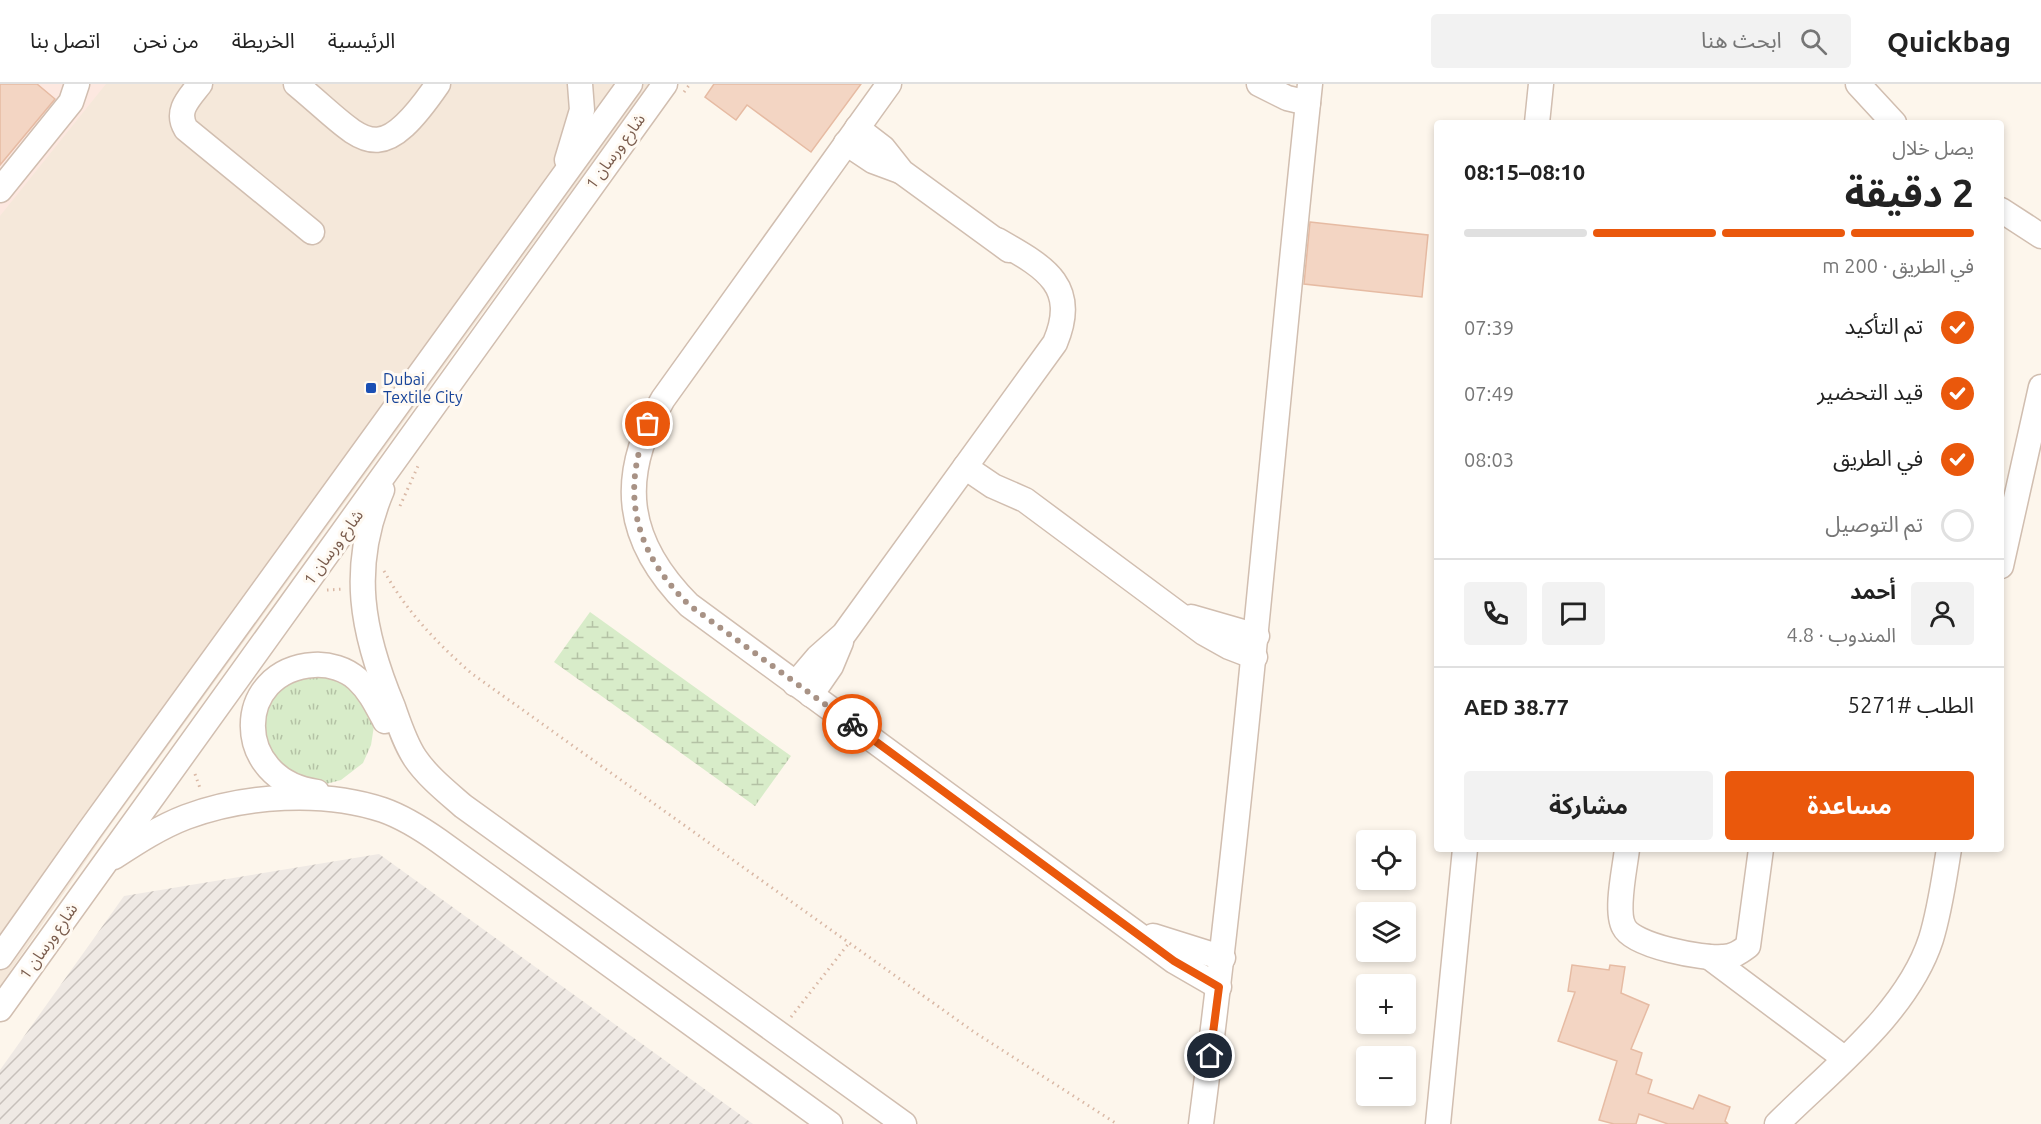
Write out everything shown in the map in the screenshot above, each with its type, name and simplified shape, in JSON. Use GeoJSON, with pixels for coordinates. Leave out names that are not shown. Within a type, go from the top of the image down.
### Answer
{"type":"FeatureCollection","features":[{"type":"Feature","properties":{"kind":"street"},"geometry":{"type":"LineString","coordinates":[[0,189],[71,102],[77,84]]}},
{"type":"Feature","properties":{"kind":"street"},"geometry":{"type":"LineString","coordinates":[[200,84],[183,108],[181,119],[186,129],[312,232]]}},
{"type":"Feature","properties":{"kind":"street"},"geometry":{"type":"LineString","coordinates":[[296,84],[360,136],[377,141],[396,135],[438,84]]}},
{"type":"Feature","properties":{"kind":"street"},"geometry":{"type":"LineString","coordinates":[[558,185],[579,123],[582,104],[580,84]]}},
{"type":"Feature","properties":{"kind":"street","name":"شارع ورسان 1"},"geometry":{"type":"LineString","coordinates":[[0,957],[88,831],[630,84]]}},
{"type":"Feature","properties":{"kind":"street","name":"شارع ورسان 1"},"geometry":{"type":"LineString","coordinates":[[0,1009],[665,84]]}},
{"type":"Feature","properties":{"kind":"street"},"geometry":{"type":"LineString","coordinates":[[888,84],[663,399],[648,424],[638,450],[634,479],[634,507],[641,535],[652,561],[668,585],[689,605],[1134,929],[1174,961],[1219,987]]}},
{"type":"Feature","properties":{"kind":"street"},"geometry":{"type":"LineString","coordinates":[[1201,1124],[1223,958],[1256,647],[1309,93],[1287,98],[1259,84]]}},
{"type":"Feature","properties":{"kind":"street"},"geometry":{"type":"LineString","coordinates":[[1537,120],[1541,84]]}},
{"type":"Feature","properties":{"kind":"street"},"geometry":{"type":"LineString","coordinates":[[1858,84],[1891,120]]}},
{"type":"Feature","properties":{"kind":"street"},"geometry":{"type":"LineString","coordinates":[[803,689],[818,657],[844,634],[1031,372],[1055,343],[1063,325],[1064,306],[1059,287],[1048,271],[997,240],[902,172],[883,148],[852,135]]}},
{"type":"Feature","properties":{"kind":"street"},"geometry":{"type":"LineString","coordinates":[[2004,212],[2041,236]]}},
{"type":"Feature","properties":{"kind":"street"},"geometry":{"type":"LineString","coordinates":[[2004,554],[2041,387]]}},
{"type":"Feature","properties":{"kind":"street"},"geometry":{"type":"LineString","coordinates":[[970,460],[993,486],[1025,500],[1182,615],[1256,647]]}},
{"type":"Feature","properties":{"kind":"street"},"geometry":{"type":"LineString","coordinates":[[394,463],[378,499],[368,537],[363,563],[363,603],[365,623],[373,654],[415,758]]}},
{"type":"Feature","properties":{"kind":"street"},"geometry":{"type":"LineString","coordinates":[[830,1124],[440,840],[365,801],[294,787],[278,778],[265,766],[256,750],[253,732],[254,714],[261,697],[272,682],[286,672],[303,666],[322,664],[339,669],[355,678],[368,691],[389,728],[463,806],[904,1124]]}},
{"type":"Feature","properties":{"kind":"street"},"geometry":{"type":"LineString","coordinates":[[102,865],[166,826],[207,810],[239,803],[308,798],[346,802],[383,810]]}},
{"type":"Feature","properties":{"kind":"street"},"geometry":{"type":"LineString","coordinates":[[1438,1124],[1465,852]]}},
{"type":"Feature","properties":{"kind":"street"},"geometry":{"type":"LineString","coordinates":[[1628,852],[1620,916],[1630,936],[1642,943],[1709,957],[1732,956],[1748,946]]}},
{"type":"Feature","properties":{"kind":"street"},"geometry":{"type":"LineString","coordinates":[[1739,979],[1748,946],[1761,852]]}},
{"type":"Feature","properties":{"kind":"street"},"geometry":{"type":"LineString","coordinates":[[1776,1124],[1896,1004],[1916,973],[1930,940],[1948,852]]}},
{"type":"Feature","properties":{"kind":"street"},"geometry":{"type":"LineString","coordinates":[[1134,929],[1223,958]]}},
{"type":"Feature","properties":{"kind":"street"},"geometry":{"type":"LineString","coordinates":[[1709,957],[1844,1058]]}},
{"type":"Feature","properties":{"kind":"path"},"geometry":{"type":"LineString","coordinates":[[382,566],[410,612],[438,644],[471,673],[983,1038],[1117,1124]]}},
{"type":"Feature","properties":{"kind":"path"},"geometry":{"type":"LineString","coordinates":[[778,1032],[849,943]]}},
{"type":"Feature","properties":{"kind":"shaded area"},"geometry":{"type":"Polygon","coordinates":[[[0,84],[649,84],[110,826],[0,986],[0,84]]]}},
{"type":"Feature","properties":{"kind":"shaded area"},"geometry":{"type":"Polygon","coordinates":[[[0,84],[106,84],[0,216],[0,84]]]}},
{"type":"Feature","properties":{"kind":"shaded area"},"geometry":{"type":"Polygon","coordinates":[[[379,854],[753,1124],[0,1124],[0,1070],[124,896],[379,854]]]}},
{"type":"Feature","properties":{"kind":"green space"},"geometry":{"type":"Polygon","coordinates":[[[590,612],[791,756],[755,806],[554,662],[590,612]]]}},
{"type":"Feature","properties":{"kind":"green space"},"geometry":{"type":"Polygon","coordinates":[[[324,674],[351,685],[372,717],[374,726],[371,745],[363,763],[341,780],[322,785],[294,780],[264,743],[262,724],[272,697],[286,683],[324,674]]]}},
{"type":"Feature","properties":{"kind":"building"},"geometry":{"type":"Polygon","coordinates":[[[0,84],[37,84],[55,99],[0,165],[0,84]]]}},
{"type":"Feature","properties":{"kind":"building"},"geometry":{"type":"Polygon","coordinates":[[[714,84],[861,84],[811,152],[747,105],[736,120],[705,97],[714,84]]]}},
{"type":"Feature","properties":{"kind":"building"},"geometry":{"type":"Polygon","coordinates":[[[1310,222],[1428,235],[1422,297],[1304,284],[1310,222]]]}},
{"type":"Feature","properties":{"kind":"building"},"geometry":{"type":"Polygon","coordinates":[[[1572,965],[1609,970],[1610,965],[1625,967],[1621,993],[1649,1005],[1631,1049],[1642,1053],[1636,1074],[1652,1080],[1648,1093],[1693,1109],[1699,1095],[1730,1107],[1725,1121],[1728,1124],[1668,1124],[1639,1114],[1636,1124],[1614,1124],[1599,1120],[1617,1061],[1558,1041],[1575,992],[1568,991],[1572,965]]]}},
{"type":"Feature","properties":{"kind":"way so far"},"geometry":{"type":"LineString","coordinates":[[648,424],[638,450],[634,479],[634,507],[641,535],[652,561],[668,585],[689,605],[852,724]]}},
{"type":"Feature","properties":{"kind":"place","name":"Dubai Textile City"},"geometry":{"type":"Point","coordinates":[371,388]}},
{"type":"Feature","properties":{"kind":"route"},"geometry":{"type":"LineString","coordinates":[[852,724],[1134,929],[1174,961],[1219,987],[1210,1056]]}}]}
